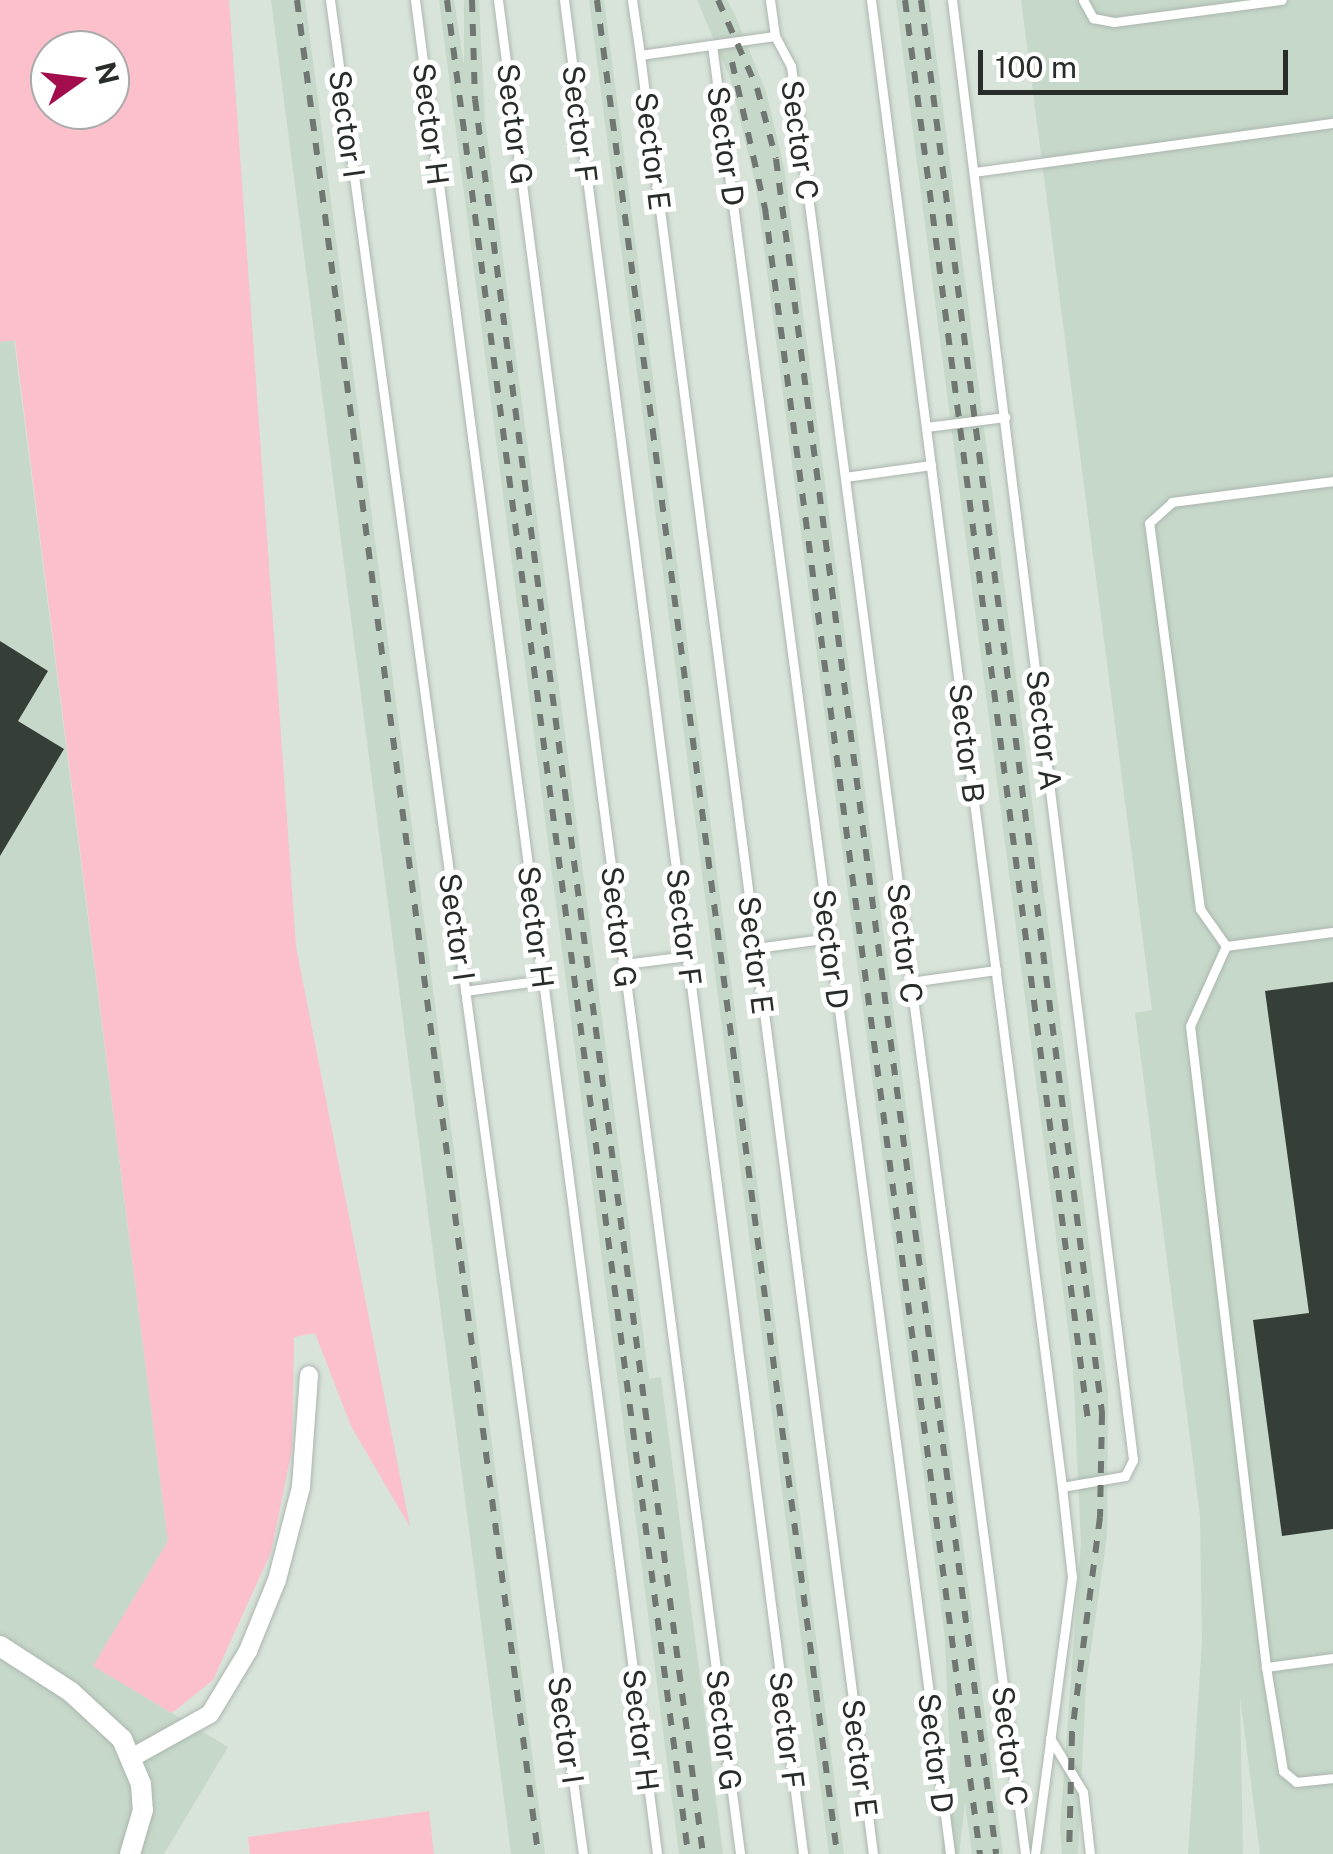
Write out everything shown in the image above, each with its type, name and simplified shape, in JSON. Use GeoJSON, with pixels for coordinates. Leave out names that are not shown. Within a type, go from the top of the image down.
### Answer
{"type":"FeatureCollection","features":[{"type":"Feature","properties":{"kind":"street"},"geometry":{"type":"LineString","coordinates":[[133,1757],[210,1714],[248,1651],[277,1580],[301,1487],[309,1375]]}},
{"type":"Feature","properties":{"kind":"street"},"geometry":{"type":"LineString","coordinates":[[0,1646],[108,1722],[133,1757],[143,1810],[130,1854]]}},
{"type":"Feature","properties":{"kind":"lane","name":"Sector I"},"geometry":{"type":"LineString","coordinates":[[330,0],[583,1854]]}},
{"type":"Feature","properties":{"kind":"lane","name":"Sector H"},"geometry":{"type":"LineString","coordinates":[[415,0],[657,1854]]}},
{"type":"Feature","properties":{"kind":"lane","name":"Sector G"},"geometry":{"type":"LineString","coordinates":[[498,0],[740,1854]]}},
{"type":"Feature","properties":{"kind":"lane","name":"Sector F"},"geometry":{"type":"LineString","coordinates":[[564,0],[804,1854]]}},
{"type":"Feature","properties":{"kind":"lane","name":"Sector E"},"geometry":{"type":"LineString","coordinates":[[632,0],[873,1854]]}},
{"type":"Feature","properties":{"kind":"lane","name":"Sector C"},"geometry":{"type":"LineString","coordinates":[[770,0],[775,36],[791,66],[1024,1854]]}},
{"type":"Feature","properties":{"kind":"lane","name":"Sector B"},"geometry":{"type":"LineString","coordinates":[[871,0],[1072,1578],[1035,1854]]}},
{"type":"Feature","properties":{"kind":"lane","name":"Sector A"},"geometry":{"type":"LineString","coordinates":[[952,0],[1133,1460],[1124,1476],[1062,1487]]}},
{"type":"Feature","properties":{"kind":"lane"},"geometry":{"type":"LineString","coordinates":[[1084,0],[1093,18],[1114,22],[1282,0]]}},
{"type":"Feature","properties":{"kind":"lane"},"geometry":{"type":"LineString","coordinates":[[640,55],[775,36]]}},
{"type":"Feature","properties":{"kind":"lane","name":"Sector D"},"geometry":{"type":"LineString","coordinates":[[712,45],[950,1854]]}},
{"type":"Feature","properties":{"kind":"lane"},"geometry":{"type":"LineString","coordinates":[[974,172],[1333,123]]}},
{"type":"Feature","properties":{"kind":"lane"},"geometry":{"type":"LineString","coordinates":[[926,427],[1004,417]]}},
{"type":"Feature","properties":{"kind":"lane"},"geometry":{"type":"LineString","coordinates":[[844,477],[931,465]]}},
{"type":"Feature","properties":{"kind":"lane"},"geometry":{"type":"LineString","coordinates":[[1226,946],[1200,909],[1149,523],[1172,502],[1333,481]]}},
{"type":"Feature","properties":{"kind":"lane"},"geometry":{"type":"LineString","coordinates":[[1226,946],[1333,932]]}},
{"type":"Feature","properties":{"kind":"lane"},"geometry":{"type":"LineString","coordinates":[[756,948],[830,938]]}},
{"type":"Feature","properties":{"kind":"lane"},"geometry":{"type":"LineString","coordinates":[[1226,946],[1196,1010],[1190,1046],[1266,1667],[1283,1772],[1296,1782],[1333,1778]]}},
{"type":"Feature","properties":{"kind":"lane"},"geometry":{"type":"LineString","coordinates":[[624,964],[688,956]]}},
{"type":"Feature","properties":{"kind":"lane"},"geometry":{"type":"LineString","coordinates":[[910,982],[996,970]]}},
{"type":"Feature","properties":{"kind":"lane"},"geometry":{"type":"LineString","coordinates":[[466,991],[542,980]]}},
{"type":"Feature","properties":{"kind":"lane"},"geometry":{"type":"LineString","coordinates":[[1266,1667],[1333,1658]]}},
{"type":"Feature","properties":{"kind":"lane"},"geometry":{"type":"LineString","coordinates":[[1050,1738],[1083,1792],[1090,1854]]}},
{"type":"Feature","properties":{"kind":"shaded area"},"geometry":{"type":"Polygon","coordinates":[[[0,0],[229,0],[296,947],[410,1527],[351,1426],[315,1333],[294,1337],[292,1449],[271,1552],[213,1680],[172,1713],[93,1666],[168,1541],[15,340],[0,342],[0,0]]]}},
{"type":"Feature","properties":{"kind":"shaded area"},"geometry":{"type":"Polygon","coordinates":[[[271,0],[305,0],[545,1854],[511,1854],[271,0]]]}},
{"type":"Feature","properties":{"kind":"shaded area"},"geometry":{"type":"Polygon","coordinates":[[[439,0],[454,0],[464,65],[464,0],[479,0],[485,120],[649,1379],[661,1377],[723,1854],[679,1854],[439,0]]]}},
{"type":"Feature","properties":{"kind":"shaded area"},"geometry":{"type":"Polygon","coordinates":[[[589,0],[604,0],[844,1854],[829,1854],[589,0]]]}},
{"type":"Feature","properties":{"kind":"shaded area"},"geometry":{"type":"Polygon","coordinates":[[[697,0],[727,0],[736,17],[766,92],[784,167],[1003,1854],[972,1854],[965,1803],[959,1854],[941,1854],[950,1765],[945,1639],[756,187],[730,78],[697,0]]]}},
{"type":"Feature","properties":{"kind":"shaded area"},"geometry":{"type":"Polygon","coordinates":[[[896,0],[929,0],[1108,1392],[1107,1536],[1086,1684],[1078,1854],[1062,1854],[1060,1828],[1081,1543],[1073,1368],[896,0]]]}},
{"type":"Feature","properties":{"kind":"shaded area"},"geometry":{"type":"Polygon","coordinates":[[[1021,0],[1333,0],[1333,1854],[1260,1854],[1240,1697],[1243,1854],[1188,1854],[1202,1642],[1200,1516],[1135,1013],[1152,1010],[1021,0]]]}},
{"type":"Feature","properties":{"kind":"shaded area"},"geometry":{"type":"Polygon","coordinates":[[[14,340],[168,1541],[94,1666],[228,1747],[164,1854],[0,1854],[0,342],[14,340]]]}},
{"type":"Feature","properties":{"kind":"shaded area"},"geometry":{"type":"Polygon","coordinates":[[[429,1811],[434,1854],[250,1854],[248,1837],[429,1811]]]}},
{"type":"Feature","properties":{"kind":"building"},"geometry":{"type":"Polygon","coordinates":[[[0,641],[48,671],[18,721],[64,749],[0,856],[0,641]]]}},
{"type":"Feature","properties":{"kind":"building"},"geometry":{"type":"Polygon","coordinates":[[[1333,982],[1333,1529],[1282,1536],[1253,1320],[1309,1313],[1265,991],[1333,982]]]}},
{"type":"Feature","properties":{"kind":"railway"},"geometry":{"type":"LineString","coordinates":[[297,0],[538,1854]]}},
{"type":"Feature","properties":{"kind":"railway"},"geometry":{"type":"LineString","coordinates":[[447,0],[688,1854]]}},
{"type":"Feature","properties":{"kind":"railway"},"geometry":{"type":"LineString","coordinates":[[472,0],[475,99],[703,1854]]}},
{"type":"Feature","properties":{"kind":"railway"},"geometry":{"type":"LineString","coordinates":[[597,0],[837,1854]]}},
{"type":"Feature","properties":{"kind":"railway"},"geometry":{"type":"LineString","coordinates":[[718,0],[757,88],[776,159],[996,1854]]}},
{"type":"Feature","properties":{"kind":"railway"},"geometry":{"type":"LineString","coordinates":[[905,0],[1088,1421]]}},
{"type":"Feature","properties":{"kind":"railway"},"geometry":{"type":"LineString","coordinates":[[921,0],[1102,1413],[1100,1517],[1072,1734],[1069,1854]]}},
{"type":"Feature","properties":{"kind":"railway"},"geometry":{"type":"LineString","coordinates":[[732,62],[765,208],[980,1854]]}}]}
